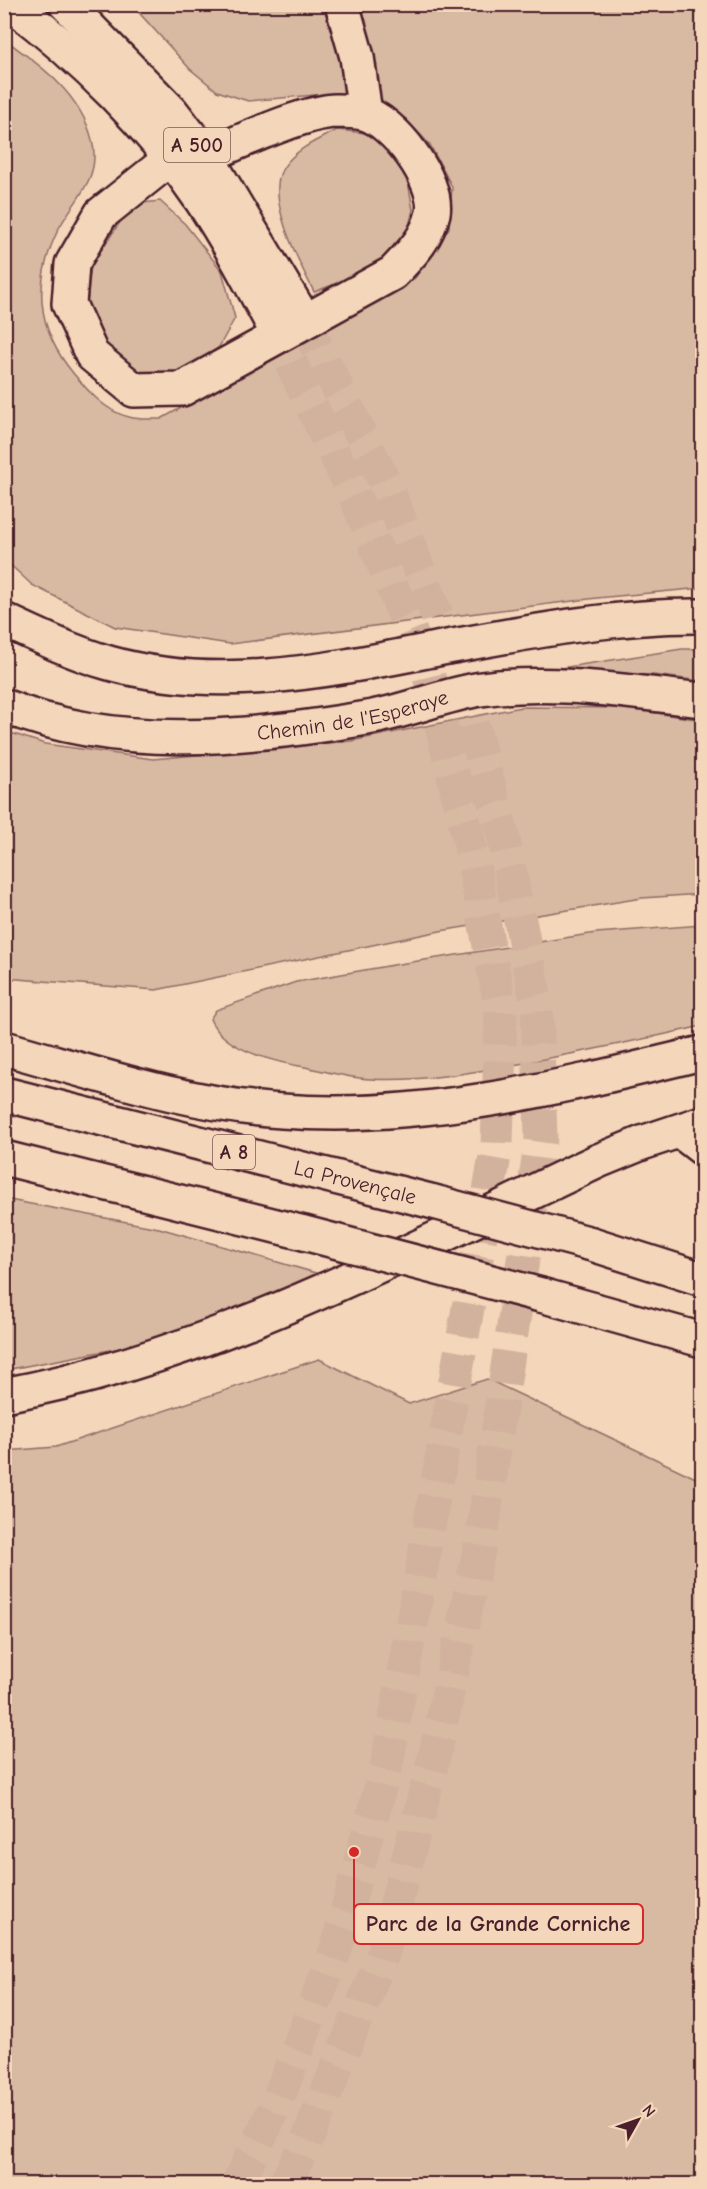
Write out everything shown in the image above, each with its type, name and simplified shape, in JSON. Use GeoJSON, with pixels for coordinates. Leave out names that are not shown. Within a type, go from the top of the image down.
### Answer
{"type":"FeatureCollection","features":[{"type":"Feature","properties":{"kind":"main road","name":"A 500"},"geometry":{"type":"LineString","coordinates":[[10,4],[61,45],[170,159],[202,201],[235,254],[284,315],[206,156],[171,111],[140,77],[66,4]]}},
{"type":"Feature","properties":{"kind":"main road"},"geometry":{"type":"LineString","coordinates":[[342,4],[357,57],[365,113]]}},
{"type":"Feature","properties":{"kind":"main road"},"geometry":{"type":"LineString","coordinates":[[170,159],[101,214],[72,264],[69,304],[92,356],[134,390],[182,389],[393,273],[421,245],[433,211],[426,175],[402,138],[365,113],[334,111],[290,122],[206,156]]}},
{"type":"Feature","properties":{"kind":"main road"},"geometry":{"type":"LineString","coordinates":[[4,604],[34,634]]}},
{"type":"Feature","properties":{"kind":"main road"},"geometry":{"type":"LineString","coordinates":[[4,620],[109,663],[159,673],[243,679],[301,675],[498,638],[602,622],[702,616]]}},
{"type":"Feature","properties":{"kind":"main road","name":"Chemin de l'Esperaye"},"geometry":{"type":"LineString","coordinates":[[4,706],[52,723],[138,736],[189,736],[368,718],[480,690],[547,684],[702,700]]}},
{"type":"Feature","properties":{"kind":"main road"},"geometry":{"type":"LineString","coordinates":[[4,1048],[209,1101],[281,1111],[333,1113],[425,1109],[506,1097],[702,1053]]}},
{"type":"Feature","properties":{"kind":"main road","name":"La Provençale"},"geometry":{"type":"LineString","coordinates":[[4,1094],[434,1202],[592,1244],[702,1279]]}},
{"type":"Feature","properties":{"kind":"main road"},"geometry":{"type":"LineString","coordinates":[[4,1395],[129,1366],[238,1327],[598,1161],[695,1134]]}},
{"type":"Feature","properties":{"kind":"main road"},"geometry":{"type":"LineString","coordinates":[[4,1158],[436,1265],[702,1340]]}},
{"type":"Feature","properties":{"kind":"shaded area"},"geometry":{"type":"Polygon","coordinates":[[[132,5],[702,5],[702,588],[597,598],[230,644],[115,627],[32,585],[4,559],[4,39],[45,70],[69,95],[79,108],[92,140],[94,154],[90,177],[64,219],[50,249],[42,286],[42,304],[45,322],[52,339],[73,373],[105,405],[121,414],[137,419],[161,419],[415,278],[449,228],[452,187],[430,145],[406,119],[380,104],[337,93],[248,101],[217,91],[190,69],[132,5]]]}},
{"type":"Feature","properties":{"kind":"shaded area"},"geometry":{"type":"Polygon","coordinates":[[[337,130],[366,133],[389,149],[406,170],[413,210],[404,245],[364,273],[314,292],[281,214],[278,183],[282,170],[292,157],[306,146],[337,130]]]}},
{"type":"Feature","properties":{"kind":"shaded area"},"geometry":{"type":"Polygon","coordinates":[[[160,201],[185,224],[222,271],[235,318],[219,347],[182,372],[141,372],[105,343],[87,303],[91,265],[122,219],[143,203],[160,201]]]}},
{"type":"Feature","properties":{"kind":"shaded area"},"geometry":{"type":"Polygon","coordinates":[[[682,649],[702,649],[702,681],[653,675],[529,673],[682,649]]]}},
{"type":"Feature","properties":{"kind":"shaded area"},"geometry":{"type":"Polygon","coordinates":[[[521,707],[623,708],[702,720],[702,894],[642,898],[440,931],[156,990],[5,978],[5,731],[45,744],[153,759],[351,741],[521,707]]]}},
{"type":"Feature","properties":{"kind":"shaded area"},"geometry":{"type":"Polygon","coordinates":[[[702,925],[702,1026],[529,1062],[430,1078],[390,1080],[361,1078],[283,1062],[246,1051],[225,1038],[210,1019],[216,1010],[296,982],[596,933],[702,925]]]}},
{"type":"Feature","properties":{"kind":"shaded area"},"geometry":{"type":"Polygon","coordinates":[[[4,1199],[159,1228],[319,1274],[168,1339],[5,1370],[4,1199]]]}},
{"type":"Feature","properties":{"kind":"shaded area"},"geometry":{"type":"Polygon","coordinates":[[[319,1359],[409,1404],[487,1379],[702,1481],[702,2184],[5,2184],[5,1451],[56,1447],[319,1359]]]}},
{"type":"Feature","properties":{"kind":"tunnel"},"geometry":{"type":"LineString","coordinates":[[285,2184],[308,2138],[383,1954],[435,1753],[481,1541],[541,1139],[537,1006],[503,835],[458,670],[386,484],[297,308]]}},
{"type":"Feature","properties":{"kind":"tunnel"},"geometry":{"type":"LineString","coordinates":[[237,2184],[275,2107],[336,1949],[387,1763],[497,1145],[501,1010],[470,845],[429,676],[356,499],[271,321]]}},
{"type":"Feature","properties":{"kind":"place","name":"Parc de la Grande Corniche"},"geometry":{"type":"Point","coordinates":[354,1852]}}]}
